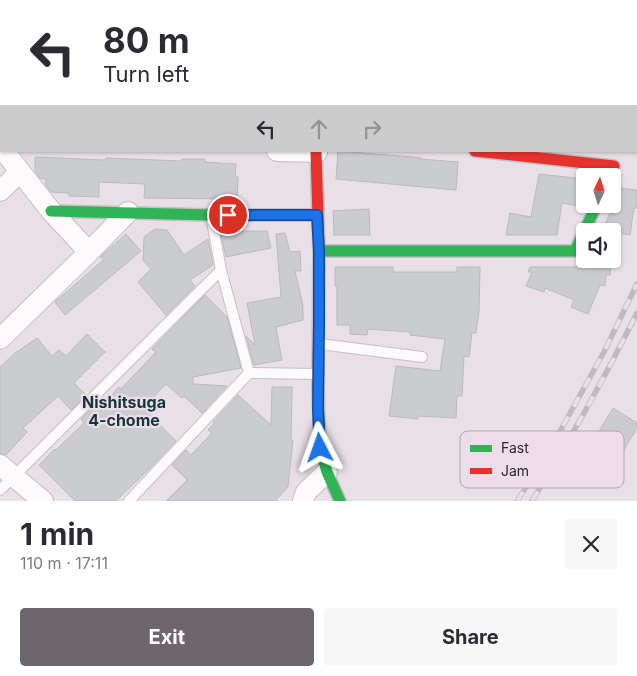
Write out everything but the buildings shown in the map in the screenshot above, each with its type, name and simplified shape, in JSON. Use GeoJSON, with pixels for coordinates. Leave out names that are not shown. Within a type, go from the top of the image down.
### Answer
{"type":"FeatureCollection","features":[{"type":"Feature","properties":{"kind":"street"},"geometry":{"type":"LineString","coordinates":[[5,152],[51,211],[89,252]]}},
{"type":"Feature","properties":{"kind":"street"},"geometry":{"type":"LineString","coordinates":[[316,152],[319,251],[318,410],[320,448],[327,472],[340,501]]}},
{"type":"Feature","properties":{"kind":"street"},"geometry":{"type":"LineString","coordinates":[[485,152],[614,166],[613,168]]}},
{"type":"Feature","properties":{"kind":"street"},"geometry":{"type":"LineString","coordinates":[[0,191],[20,172]]}},
{"type":"Feature","properties":{"kind":"street"},"geometry":{"type":"LineString","coordinates":[[51,211],[211,215],[317,215]]}},
{"type":"Feature","properties":{"kind":"street"},"geometry":{"type":"LineString","coordinates":[[0,339],[128,212]]}},
{"type":"Feature","properties":{"kind":"street"},"geometry":{"type":"LineString","coordinates":[[319,251],[575,251],[593,213]]}},
{"type":"Feature","properties":{"kind":"street"},"geometry":{"type":"LineString","coordinates":[[303,501],[306,492],[327,472]]}},
{"type":"Feature","properties":{"kind":"street"},"geometry":{"type":"LineString","coordinates":[[5,477],[43,501]]}},
{"type":"Feature","properties":{"kind":"lane"},"geometry":{"type":"LineString","coordinates":[[211,215],[221,270],[249,373]]}},
{"type":"Feature","properties":{"kind":"lane"},"geometry":{"type":"LineString","coordinates":[[5,477],[221,270]]}},
{"type":"Feature","properties":{"kind":"lane"},"geometry":{"type":"LineString","coordinates":[[319,344],[422,357]]}},
{"type":"Feature","properties":{"kind":"lane"},"geometry":{"type":"LineString","coordinates":[[129,501],[249,373],[318,374]]}},
{"type":"Feature","properties":{"kind":"railway"},"geometry":{"type":"LineString","coordinates":[[560,431],[604,352],[637,284]]}},
{"type":"Feature","properties":{"kind":"railway"},"geometry":{"type":"LineString","coordinates":[[574,431],[637,313]]}},
{"type":"Feature","properties":{"kind":"railway"},"geometry":{"type":"LineString","coordinates":[[517,501],[526,488]]}},
{"type":"Feature","properties":{"kind":"railway"},"geometry":{"type":"LineString","coordinates":[[532,501],[540,488]]}},
{"type":"Feature","properties":{"kind":"traffic: fast"},"geometry":{"type":"LineString","coordinates":[[51,211],[211,215],[317,215]]}},
{"type":"Feature","properties":{"kind":"traffic: fast"},"geometry":{"type":"LineString","coordinates":[[319,251],[575,251],[593,213]]}},
{"type":"Feature","properties":{"kind":"traffic: fast"},"geometry":{"type":"LineString","coordinates":[[318,391],[320,448],[327,472],[340,501]]}},
{"type":"Feature","properties":{"kind":"traffic: jam"},"geometry":{"type":"LineString","coordinates":[[316,152],[319,251],[318,391]]}},
{"type":"Feature","properties":{"kind":"traffic: jam"},"geometry":{"type":"LineString","coordinates":[[484,152],[614,166],[613,168]]}},
{"type":"Feature","properties":{"kind":"district","name":"Nishitsuga 4-chome"},"geometry":{"type":"Point","coordinates":[124,411]}},
{"type":"Feature","properties":{"kind":"route"},"geometry":{"type":"LineString","coordinates":[[228,215],[317,215],[319,251],[318,410],[320,448]]}}]}
